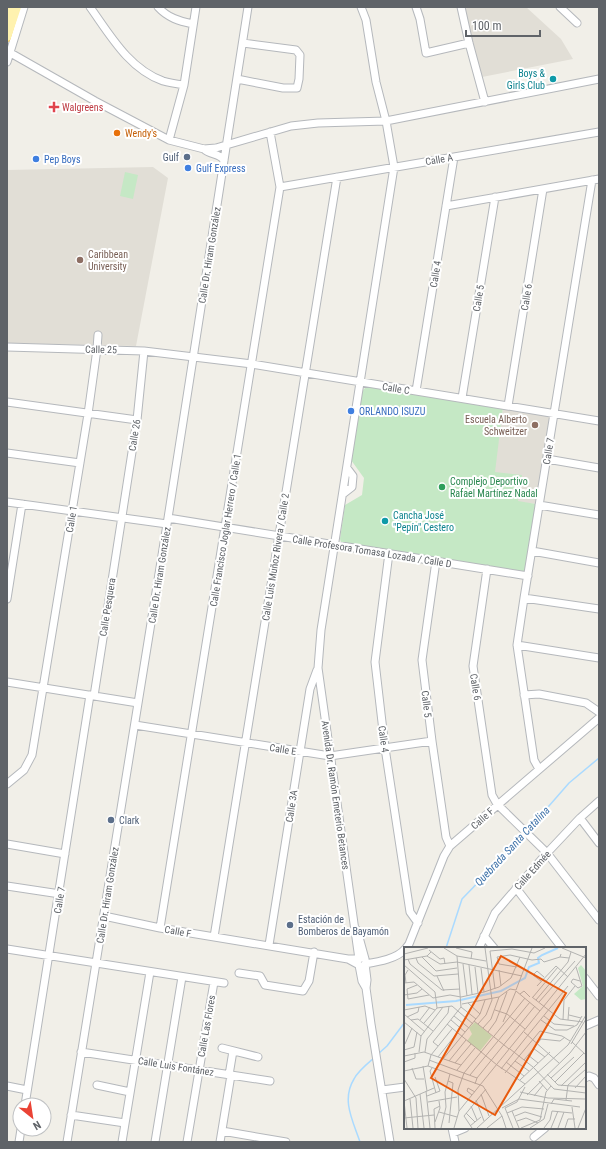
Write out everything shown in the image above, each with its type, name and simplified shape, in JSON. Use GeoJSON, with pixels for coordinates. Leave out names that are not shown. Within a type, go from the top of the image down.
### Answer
{"type":"FeatureCollection","features":[{"type":"Feature","properties":{"kind":"main road"},"geometry":{"type":"LineString","coordinates":[[7,19],[11,7]]}},
{"type":"Feature","properties":{"kind":"main road"},"geometry":{"type":"LineString","coordinates":[[7,37],[17,7]]}},
{"type":"Feature","properties":{"kind":"street"},"geometry":{"type":"LineString","coordinates":[[7,62],[8,52],[24,7]]}},
{"type":"Feature","properties":{"kind":"street"},"geometry":{"type":"LineString","coordinates":[[90,7],[126,56],[145,73],[163,81],[184,85]]}},
{"type":"Feature","properties":{"kind":"street"},"geometry":{"type":"LineString","coordinates":[[158,7],[164,13],[176,20],[193,24]]}},
{"type":"Feature","properties":{"kind":"street"},"geometry":{"type":"LineString","coordinates":[[169,140],[184,85],[196,7]]}},
{"type":"Feature","properties":{"kind":"street","name":"Calle Dr. Hiram González"},"geometry":{"type":"LineString","coordinates":[[67,1142],[168,521],[248,7]]}},
{"type":"Feature","properties":{"kind":"street"},"geometry":{"type":"LineString","coordinates":[[318,668],[320,630],[342,494],[352,487],[353,476],[347,468],[394,167],[386,121],[376,82],[366,20],[360,7]]}},
{"type":"Feature","properties":{"kind":"street"},"geometry":{"type":"LineString","coordinates":[[416,7],[420,19],[426,53],[469,43]]}},
{"type":"Feature","properties":{"kind":"street"},"geometry":{"type":"LineString","coordinates":[[461,7],[485,102]]}},
{"type":"Feature","properties":{"kind":"street"},"geometry":{"type":"LineString","coordinates":[[560,7],[577,23]]}},
{"type":"Feature","properties":{"kind":"street"},"geometry":{"type":"LineString","coordinates":[[237,79],[283,88],[297,88],[299,79],[300,55],[296,50],[243,43]]}},
{"type":"Feature","properties":{"kind":"street"},"geometry":{"type":"LineString","coordinates":[[8,52],[169,140],[204,149],[216,148],[290,126],[318,123],[386,121],[599,79]]}},
{"type":"Feature","properties":{"kind":"street","name":"Calle Francisco Joglar Herrero / Calle 1"},"geometry":{"type":"LineString","coordinates":[[160,928],[280,187],[270,132]]}},
{"type":"Feature","properties":{"kind":"street","name":"Calle A"},"geometry":{"type":"LineString","coordinates":[[280,187],[599,132]]}},
{"type":"Feature","properties":{"kind":"street"},"geometry":{"type":"LineString","coordinates":[[204,149],[207,152],[220,156],[224,160]]}},
{"type":"Feature","properties":{"kind":"street","name":"Calle 4"},"geometry":{"type":"LineString","coordinates":[[416,391],[454,157]]}},
{"type":"Feature","properties":{"kind":"street","name":"Calle Luis Muñoz Rivera / Calle 2"},"geometry":{"type":"LineString","coordinates":[[214,937],[337,177]]}},
{"type":"Feature","properties":{"kind":"street"},"geometry":{"type":"LineString","coordinates":[[446,206],[596,180]]}},
{"type":"Feature","properties":{"kind":"street","name":"Calle 7"},"geometry":{"type":"LineString","coordinates":[[539,769],[534,760],[517,645],[554,413],[596,180]]}},
{"type":"Feature","properties":{"kind":"street","name":"Calle 6"},"geometry":{"type":"LineString","coordinates":[[508,406],[543,189]]}},
{"type":"Feature","properties":{"kind":"street","name":"Calle 5"},"geometry":{"type":"LineString","coordinates":[[462,398],[495,197]]}},
{"type":"Feature","properties":{"kind":"street","name":"Calle 1"},"geometry":{"type":"LineString","coordinates":[[7,784],[24,770],[32,755],[88,414],[98,335]]}},
{"type":"Feature","properties":{"kind":"street","name":"Calle 25"},"geometry":{"type":"LineString","coordinates":[[7,347],[144,351],[194,356]]}},
{"type":"Feature","properties":{"kind":"street","name":"Calle 26"},"geometry":{"type":"LineString","coordinates":[[121,518],[137,420],[144,351]]}},
{"type":"Feature","properties":{"kind":"street","name":"Calle C"},"geometry":{"type":"LineString","coordinates":[[194,356],[305,372],[599,420]]}},
{"type":"Feature","properties":{"kind":"street"},"geometry":{"type":"LineString","coordinates":[[7,402],[137,420]]}},
{"type":"Feature","properties":{"kind":"street"},"geometry":{"type":"LineString","coordinates":[[7,453],[80,463]]}},
{"type":"Feature","properties":{"kind":"street"},"geometry":{"type":"LineString","coordinates":[[547,459],[599,468]]}},
{"type":"Feature","properties":{"kind":"street","name":"Calle Profesora Tomasa Lozada / Calle D"},"geometry":{"type":"LineString","coordinates":[[7,502],[121,518],[225,527],[528,576]]}},
{"type":"Feature","properties":{"kind":"street"},"geometry":{"type":"LineString","coordinates":[[7,599],[10,555],[22,504]]}},
{"type":"Feature","properties":{"kind":"street"},"geometry":{"type":"LineString","coordinates":[[539,505],[599,515]]}},
{"type":"Feature","properties":{"kind":"street","name":"Calle Pesquera"},"geometry":{"type":"LineString","coordinates":[[92,696],[121,518]]}},
{"type":"Feature","properties":{"kind":"street"},"geometry":{"type":"LineString","coordinates":[[532,552],[599,563]]}},
{"type":"Feature","properties":{"kind":"street","name":"Calle 4"},"geometry":{"type":"LineString","coordinates":[[390,553],[375,662],[385,748],[410,912],[418,923]]}},
{"type":"Feature","properties":{"kind":"street","name":"Calle 5"},"geometry":{"type":"LineString","coordinates":[[436,561],[422,660],[446,837],[450,846]]}},
{"type":"Feature","properties":{"kind":"street","name":"Calle 6"},"geometry":{"type":"LineString","coordinates":[[487,569],[473,666],[492,795],[497,804]]}},
{"type":"Feature","properties":{"kind":"street"},"geometry":{"type":"LineString","coordinates":[[524,598],[599,609]]}},
{"type":"Feature","properties":{"kind":"street"},"geometry":{"type":"LineString","coordinates":[[517,645],[599,658]]}},
{"type":"Feature","properties":{"kind":"street","name":"Calle 3A"},"geometry":{"type":"LineString","coordinates":[[269,945],[310,689],[318,668]]}},
{"type":"Feature","properties":{"kind":"street","name":"Avenida Dr. Ramón Emeterio Betances"},"geometry":{"type":"LineString","coordinates":[[318,668],[355,923],[361,939],[363,961],[362,981],[366,988],[390,1142]]}},
{"type":"Feature","properties":{"kind":"street"},"geometry":{"type":"LineString","coordinates":[[7,682],[138,703]]}},
{"type":"Feature","properties":{"kind":"street"},"geometry":{"type":"LineString","coordinates":[[524,694],[539,694],[586,703],[599,712]]}},
{"type":"Feature","properties":{"kind":"street","name":"Calle 7"},"geometry":{"type":"LineString","coordinates":[[26,1097],[92,696]]}},
{"type":"Feature","properties":{"kind":"street","name":"Calle F"},"geometry":{"type":"LineString","coordinates":[[406,947],[409,944],[444,856],[450,846],[497,804],[599,718]]}},
{"type":"Feature","properties":{"kind":"street","name":"Calle E"},"geometry":{"type":"LineString","coordinates":[[135,725],[330,756],[432,741]]}},
{"type":"Feature","properties":{"kind":"street","name":"Calle Edmée"},"geometry":{"type":"LineString","coordinates":[[479,947],[495,912],[547,853],[580,818],[599,801]]}},
{"type":"Feature","properties":{"kind":"street"},"geometry":{"type":"LineString","coordinates":[[497,804],[547,853],[599,920]]}},
{"type":"Feature","properties":{"kind":"street"},"geometry":{"type":"LineString","coordinates":[[580,818],[599,843]]}},
{"type":"Feature","properties":{"kind":"street"},"geometry":{"type":"LineString","coordinates":[[7,844],[65,854]]}},
{"type":"Feature","properties":{"kind":"street"},"geometry":{"type":"LineString","coordinates":[[7,886],[60,894]]}},
{"type":"Feature","properties":{"kind":"street"},"geometry":{"type":"LineString","coordinates":[[516,888],[561,947]]}},
{"type":"Feature","properties":{"kind":"street","name":"Calle F"},"geometry":{"type":"LineString","coordinates":[[104,916],[160,928],[363,961],[394,957],[404,949]]}},
{"type":"Feature","properties":{"kind":"street"},"geometry":{"type":"LineString","coordinates":[[484,936],[493,947]]}},
{"type":"Feature","properties":{"kind":"street"},"geometry":{"type":"LineString","coordinates":[[7,949],[224,984]]}},
{"type":"Feature","properties":{"kind":"street"},"geometry":{"type":"LineString","coordinates":[[239,974],[260,976],[265,985],[303,991],[309,981],[314,952]]}},
{"type":"Feature","properties":{"kind":"street"},"geometry":{"type":"LineString","coordinates":[[122,1142],[150,972]]}},
{"type":"Feature","properties":{"kind":"street"},"geometry":{"type":"LineString","coordinates":[[155,1142],[182,977]]}},
{"type":"Feature","properties":{"kind":"street"},"geometry":{"type":"LineString","coordinates":[[586,979],[599,996]]}},
{"type":"Feature","properties":{"kind":"street","name":"Calle Las Flores"},"geometry":{"type":"LineString","coordinates":[[187,1142],[214,982]]}},
{"type":"Feature","properties":{"kind":"street"},"geometry":{"type":"LineString","coordinates":[[586,1026],[599,1020]]}},
{"type":"Feature","properties":{"kind":"street"},"geometry":{"type":"LineString","coordinates":[[222,1048],[258,1057]]}},
{"type":"Feature","properties":{"kind":"street"},"geometry":{"type":"LineString","coordinates":[[220,1142],[233,1051]]}},
{"type":"Feature","properties":{"kind":"street","name":"Calle Luis Fontánez"},"geometry":{"type":"LineString","coordinates":[[82,1052],[270,1081]]}},
{"type":"Feature","properties":{"kind":"street"},"geometry":{"type":"LineString","coordinates":[[586,1078],[589,1076],[594,1078],[599,1085]]}},
{"type":"Feature","properties":{"kind":"street"},"geometry":{"type":"LineString","coordinates":[[7,1086],[27,1090]]}},
{"type":"Feature","properties":{"kind":"street"},"geometry":{"type":"LineString","coordinates":[[97,1086],[130,1092]]}},
{"type":"Feature","properties":{"kind":"street"},"geometry":{"type":"LineString","coordinates":[[382,1090],[404,1087]]}},
{"type":"Feature","properties":{"kind":"street"},"geometry":{"type":"LineString","coordinates":[[71,1115],[125,1123]]}},
{"type":"Feature","properties":{"kind":"street"},"geometry":{"type":"LineString","coordinates":[[534,1136],[544,1129]]}},
{"type":"Feature","properties":{"kind":"street"},"geometry":{"type":"LineString","coordinates":[[453,1131],[455,1142]]}},
{"type":"Feature","properties":{"kind":"street"},"geometry":{"type":"LineString","coordinates":[[222,1132],[286,1142]]}},
{"type":"Feature","properties":{"kind":"shaded area"},"geometry":{"type":"Polygon","coordinates":[[[460,7],[526,7],[561,39],[573,59],[477,78],[460,7]]]}},
{"type":"Feature","properties":{"kind":"shaded area","name":"Caribbean University"},"geometry":{"type":"Polygon","coordinates":[[[153,167],[168,178],[136,346],[7,343],[7,170],[153,167]]]}},
{"type":"Feature","properties":{"kind":"shaded area"},"geometry":{"type":"Polygon","coordinates":[[[503,407],[551,416],[536,504],[518,502],[494,472],[503,407]]]}},
{"type":"Feature","properties":{"kind":"green space"},"geometry":{"type":"Polygon","coordinates":[[[125,172],[138,175],[133,199],[120,196],[125,172]]]}},
{"type":"Feature","properties":{"kind":"green space","name":"Complejo Deportivo Rafael Martínez Nadal"},"geometry":{"type":"Polygon","coordinates":[[[367,387],[503,407],[495,472],[522,475],[518,501],[536,504],[525,571],[343,544],[341,542],[340,539],[345,505],[362,495],[364,478],[351,460],[362,392],[367,387]]]}},
{"type":"Feature","properties":{"kind":"waterway","name":"Quebrada Santa Catalina"},"geometry":{"type":"LineString","coordinates":[[528,830],[569,783],[599,758]]}},
{"type":"Feature","properties":{"kind":"waterway","name":"Quebrada Santa Catalina"},"geometry":{"type":"LineString","coordinates":[[446,947],[462,899],[524,835]]}},
{"type":"Feature","properties":{"kind":"waterway","name":"Quebrada Santa Catalina"},"geometry":{"type":"LineString","coordinates":[[378,1054],[387,1046],[404,1023]]}},
{"type":"Feature","properties":{"kind":"waterway","name":"Quebrada Santa Catalina"},"geometry":{"type":"LineString","coordinates":[[360,1142],[348,1103],[348,1095],[350,1087],[356,1076],[374,1058]]}},
{"type":"Feature","properties":{"kind":"place","name":"Boys & Girls Club"},"geometry":{"type":"Point","coordinates":[553,79]}},
{"type":"Feature","properties":{"kind":"place","name":"Walgreens"},"geometry":{"type":"Point","coordinates":[54,107]}},
{"type":"Feature","properties":{"kind":"place","name":"Wendy's"},"geometry":{"type":"Point","coordinates":[117,133]}},
{"type":"Feature","properties":{"kind":"place","name":"Gulf"},"geometry":{"type":"Point","coordinates":[187,157]}},
{"type":"Feature","properties":{"kind":"place","name":"Pep Boys"},"geometry":{"type":"Point","coordinates":[36,159]}},
{"type":"Feature","properties":{"kind":"place","name":"Gulf Express"},"geometry":{"type":"Point","coordinates":[188,168]}},
{"type":"Feature","properties":{"kind":"place","name":"Caribbean University"},"geometry":{"type":"Point","coordinates":[80,260]}},
{"type":"Feature","properties":{"kind":"place","name":"ORLANDO ISUZU"},"geometry":{"type":"Point","coordinates":[351,411]}},
{"type":"Feature","properties":{"kind":"place","name":"Escuela Alberto Schweitzer"},"geometry":{"type":"Point","coordinates":[535,425]}},
{"type":"Feature","properties":{"kind":"place","name":"Complejo Deportivo Rafael Martínez Nadal"},"geometry":{"type":"Point","coordinates":[442,487]}},
{"type":"Feature","properties":{"kind":"place","name":"Cancha José \"Pepín\" Cestero"},"geometry":{"type":"Point","coordinates":[385,521]}},
{"type":"Feature","properties":{"kind":"place","name":"Clark"},"geometry":{"type":"Point","coordinates":[111,820]}},
{"type":"Feature","properties":{"kind":"place","name":"Estación de Bomberos de Bayamón"},"geometry":{"type":"Point","coordinates":[290,925]}}]}
